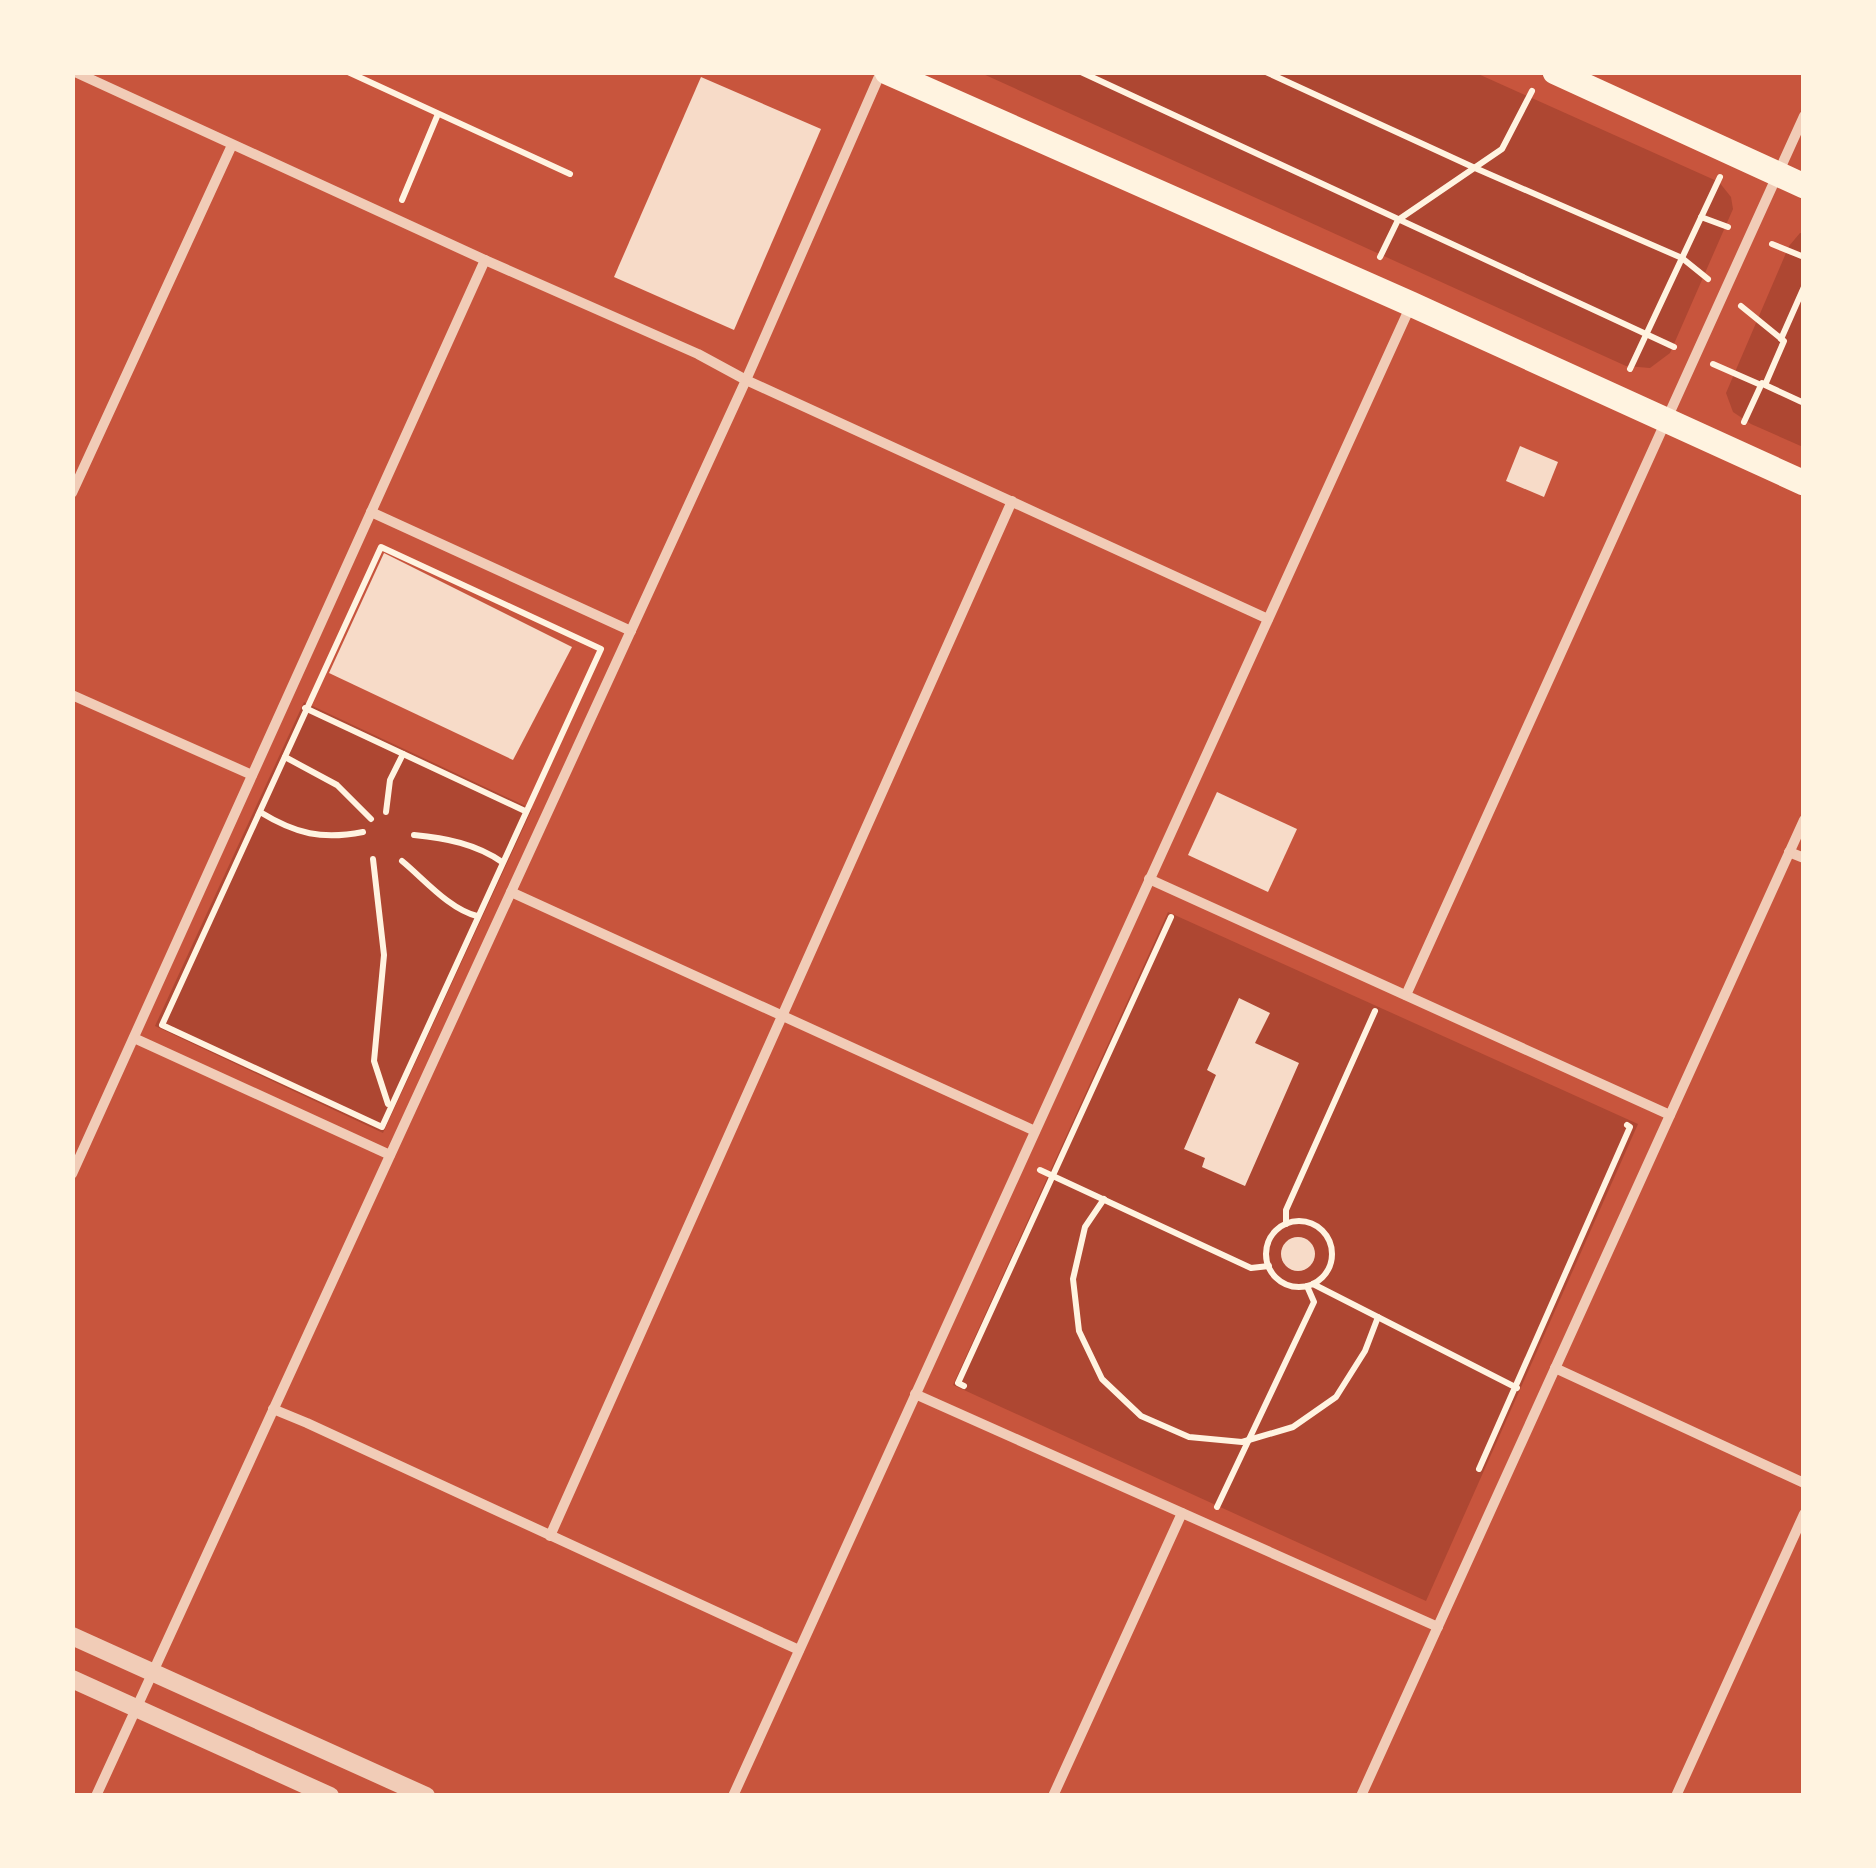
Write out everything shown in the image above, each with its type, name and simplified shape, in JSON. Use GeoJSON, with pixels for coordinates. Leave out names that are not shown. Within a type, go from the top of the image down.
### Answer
{"type":"FeatureCollection","features":[{"type":"Feature","properties":{"kind":"main road"},"geometry":{"type":"LineString","coordinates":[[884,72],[1411,304],[1804,483]]}},
{"type":"Feature","properties":{"kind":"main road"},"geometry":{"type":"LineString","coordinates":[[1544,80],[1804,186]]}},
{"type":"Feature","properties":{"kind":"street"},"geometry":{"type":"LineString","coordinates":[[75,72],[1268,618]]}},
{"type":"Feature","properties":{"kind":"street"},"geometry":{"type":"LineString","coordinates":[[96,1796],[884,72]]}},
{"type":"Feature","properties":{"kind":"street"},"geometry":{"type":"LineString","coordinates":[[1406,995],[1804,116]]}},
{"type":"Feature","properties":{"kind":"street"},"geometry":{"type":"LineString","coordinates":[[72,493],[232,145]]}},
{"type":"Feature","properties":{"kind":"street"},"geometry":{"type":"LineString","coordinates":[[72,1174],[485,260]]}},
{"type":"Feature","properties":{"kind":"street"},"geometry":{"type":"LineString","coordinates":[[732,1796],[1411,304]]}},
{"type":"Feature","properties":{"kind":"street"},"geometry":{"type":"LineString","coordinates":[[550,1536],[1012,502]]}},
{"type":"Feature","properties":{"kind":"street"},"geometry":{"type":"LineString","coordinates":[[371,512],[631,631]]}},
{"type":"Feature","properties":{"kind":"street"},"geometry":{"type":"LineString","coordinates":[[72,695],[252,775]]}},
{"type":"Feature","properties":{"kind":"street"},"geometry":{"type":"LineString","coordinates":[[1361,1796],[1804,820]]}},
{"type":"Feature","properties":{"kind":"street"},"geometry":{"type":"LineString","coordinates":[[1789,852],[1804,858]]}},
{"type":"Feature","properties":{"kind":"street"},"geometry":{"type":"LineString","coordinates":[[1149,879],[1670,1115]]}},
{"type":"Feature","properties":{"kind":"street"},"geometry":{"type":"LineString","coordinates":[[511,892],[1035,1131]]}},
{"type":"Feature","properties":{"kind":"street"},"geometry":{"type":"LineString","coordinates":[[134,1038],[390,1155]]}},
{"type":"Feature","properties":{"kind":"street"},"geometry":{"type":"LineString","coordinates":[[1555,1368],[1804,1482]]}},
{"type":"Feature","properties":{"kind":"street"},"geometry":{"type":"LineString","coordinates":[[916,1394],[1438,1627]]}},
{"type":"Feature","properties":{"kind":"street"},"geometry":{"type":"LineString","coordinates":[[273,1409],[799,1650]]}},
{"type":"Feature","properties":{"kind":"street"},"geometry":{"type":"LineString","coordinates":[[1053,1796],[1182,1513]]}},
{"type":"Feature","properties":{"kind":"street"},"geometry":{"type":"LineString","coordinates":[[1676,1796],[1804,1514]]}},
{"type":"Feature","properties":{"kind":"street"},"geometry":{"type":"LineString","coordinates":[[72,1636],[426,1796]]}},
{"type":"Feature","properties":{"kind":"street"},"geometry":{"type":"LineString","coordinates":[[72,1679],[330,1796]]}},
{"type":"Feature","properties":{"kind":"path"},"geometry":{"type":"LineString","coordinates":[[348,72],[570,174]]}},
{"type":"Feature","properties":{"kind":"path"},"geometry":{"type":"LineString","coordinates":[[1080,72],[1646,335]]}},
{"type":"Feature","properties":{"kind":"path"},"geometry":{"type":"LineString","coordinates":[[1266,72],[1682,258],[1784,341],[1765,386],[1804,403]]}},
{"type":"Feature","properties":{"kind":"path"},"geometry":{"type":"LineString","coordinates":[[1366,285],[1398,220],[1502,149],[1544,80]]}},
{"type":"Feature","properties":{"kind":"path"},"geometry":{"type":"LineString","coordinates":[[394,218],[438,114]]}},
{"type":"Feature","properties":{"kind":"path"},"geometry":{"type":"LineString","coordinates":[[1616,398],[1730,153]]}},
{"type":"Feature","properties":{"kind":"path"},"geometry":{"type":"LineString","coordinates":[[1732,450],[1804,286]]}},
{"type":"Feature","properties":{"kind":"path"},"geometry":{"type":"LineString","coordinates":[[381,547],[600,649],[382,1127],[162,1024],[285,756],[381,547]]}},
{"type":"Feature","properties":{"kind":"path"},"geometry":{"type":"LineString","coordinates":[[287,699],[526,812]]}},
{"type":"Feature","properties":{"kind":"path"},"geometry":{"type":"LineString","coordinates":[[386,812],[390,780],[402,754]]}},
{"type":"Feature","properties":{"kind":"path"},"geometry":{"type":"LineString","coordinates":[[285,756],[337,786],[371,818]]}},
{"type":"Feature","properties":{"kind":"path"},"geometry":{"type":"LineString","coordinates":[[260,812],[313,834],[335,838],[363,832]]}},
{"type":"Feature","properties":{"kind":"path"},"geometry":{"type":"LineString","coordinates":[[414,835],[462,843],[503,863]]}},
{"type":"Feature","properties":{"kind":"path"},"geometry":{"type":"LineString","coordinates":[[373,859],[384,955],[374,1060],[390,1109]]}},
{"type":"Feature","properties":{"kind":"path"},"geometry":{"type":"LineString","coordinates":[[402,861],[456,906],[478,916]]}},
{"type":"Feature","properties":{"kind":"path"},"geometry":{"type":"LineString","coordinates":[[976,1391],[958,1383],[1052,1176],[1170,917],[1188,925]]}},
{"type":"Feature","properties":{"kind":"path"},"geometry":{"type":"LineString","coordinates":[[1286,1224],[1286,1210],[1375,1010]]}},
{"type":"Feature","properties":{"kind":"path"},"geometry":{"type":"LineString","coordinates":[[1477,1474],[1630,1127],[1613,1119]]}},
{"type":"Feature","properties":{"kind":"path"},"geometry":{"type":"LineString","coordinates":[[1021,1162],[1251,1268],[1268,1266]]}},
{"type":"Feature","properties":{"kind":"path"},"geometry":{"type":"LineString","coordinates":[[1104,1199],[1085,1227],[1073,1278],[1079,1331],[1102,1379],[1140,1416],[1189,1437],[1242,1442],[1294,1427],[1336,1397],[1365,1351],[1378,1317]]}},
{"type":"Feature","properties":{"kind":"path"},"geometry":{"type":"LineString","coordinates":[[1310,1285],[1325,1275],[1330,1265],[1330,1244],[1317,1227],[1296,1221],[1286,1224],[1276,1230],[1266,1249],[1268,1266],[1277,1279],[1286,1285],[1310,1285],[1541,1400]]}},
{"type":"Feature","properties":{"kind":"path"},"geometry":{"type":"LineString","coordinates":[[1209,1525],[1314,1302],[1310,1285]]}},
{"type":"Feature","properties":{"kind":"path"},"geometry":{"type":"LineString","coordinates":[[1202,1494],[1220,1502]]}},
{"type":"Feature","properties":{"kind":"shaded area"},"geometry":{"type":"Polygon","coordinates":[[[981,73],[1476,73],[1719,182],[1731,197],[1733,209],[1670,353],[1650,368],[1626,366],[981,73]]]}},
{"type":"Feature","properties":{"kind":"shaded area"},"geometry":{"type":"Polygon","coordinates":[[[1800,233],[1803,447],[1733,412],[1726,393],[1789,246],[1800,233]]]}},
{"type":"Feature","properties":{"kind":"shaded area"},"geometry":{"type":"Polygon","coordinates":[[[304,702],[532,809],[383,1133],[155,1026],[304,702]]]}},
{"type":"Feature","properties":{"kind":"shaded area"},"geometry":{"type":"Polygon","coordinates":[[[1168,912],[1638,1124],[1426,1601],[953,1385],[1168,912]]]}},
{"type":"Feature","properties":{"kind":"building"},"geometry":{"type":"Polygon","coordinates":[[[701,77],[821,129],[734,330],[614,277],[701,77]]]}},
{"type":"Feature","properties":{"kind":"building"},"geometry":{"type":"Polygon","coordinates":[[[1520,446],[1558,462],[1544,497],[1506,481],[1520,446]]]}},
{"type":"Feature","properties":{"kind":"building"},"geometry":{"type":"Polygon","coordinates":[[[384,553],[572,647],[513,760],[329,673],[384,553]]]}},
{"type":"Feature","properties":{"kind":"building"},"geometry":{"type":"Polygon","coordinates":[[[1217,792],[1297,829],[1268,892],[1188,855],[1217,792]]]}},
{"type":"Feature","properties":{"kind":"building"},"geometry":{"type":"Polygon","coordinates":[[[1239,998],[1270,1013],[1255,1043],[1299,1063],[1245,1186],[1202,1167],[1205,1158],[1184,1149],[1216,1075],[1207,1070],[1239,998]]]}},
{"type":"Feature","properties":{"kind":"building"},"geometry":{"type":"Polygon","coordinates":[[[1298,1237],[1310,1242],[1315,1254],[1310,1266],[1298,1271],[1286,1266],[1281,1254],[1286,1242],[1298,1237]]]}}]}
